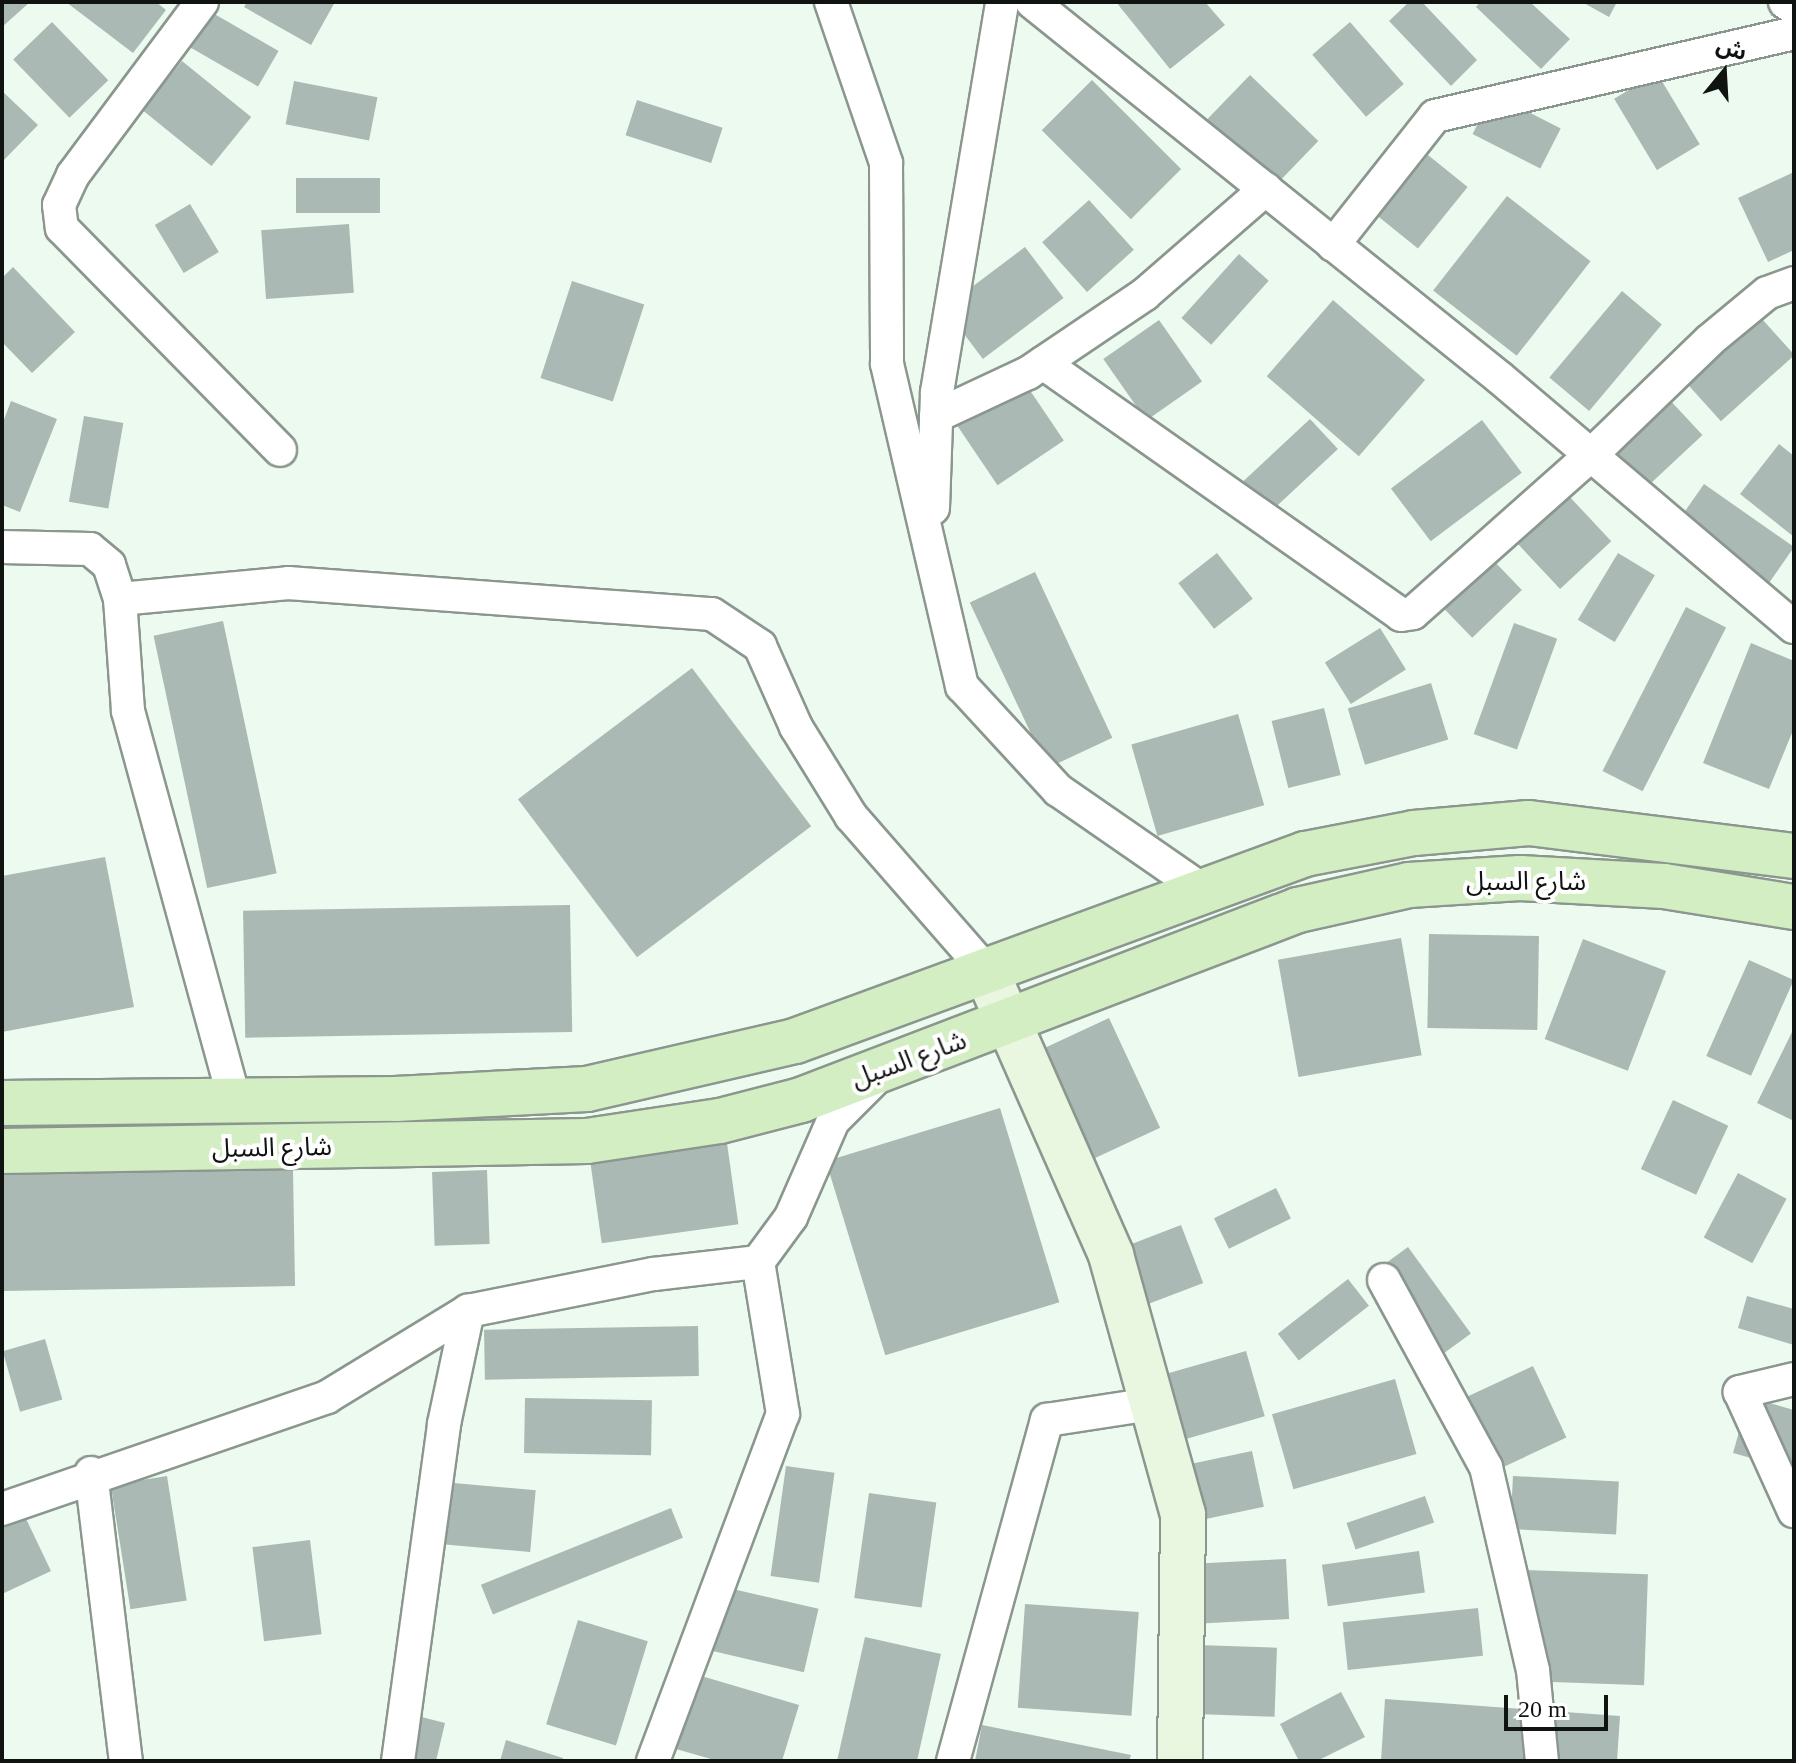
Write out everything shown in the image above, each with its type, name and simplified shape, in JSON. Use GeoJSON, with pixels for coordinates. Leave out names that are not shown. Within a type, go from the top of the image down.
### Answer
{"type":"FeatureCollection","features":[{"type":"Feature","properties":{"kind":"main road","name":"شارع السبل"},"geometry":{"type":"LineString","coordinates":[[2,1103],[235,1102],[587,1089],[795,1041],[1201,889],[1305,854],[1414,833],[1529,823],[1794,856]]}},
{"type":"Feature","properties":{"kind":"main road","name":"شارع السبل"},"geometry":{"type":"LineString","coordinates":[[2,1151],[587,1141],[720,1121],[801,1100],[892,1063],[1009,1024],[1298,910],[1409,885],[1520,878],[1664,886],[1794,907]]}},
{"type":"Feature","properties":{"kind":"street"},"geometry":{"type":"LineString","coordinates":[[202,2],[73,175],[59,205],[62,228],[280,450]]}},
{"type":"Feature","properties":{"kind":"street"},"geometry":{"type":"LineString","coordinates":[[831,2],[886,163],[887,364],[962,686],[1058,790],[1201,889]]}},
{"type":"Feature","properties":{"kind":"street"},"geometry":{"type":"LineString","coordinates":[[931,551],[936,416],[1002,2]]}},
{"type":"Feature","properties":{"kind":"street"},"geometry":{"type":"LineString","coordinates":[[1032,2],[1591,455],[1794,627]]}},
{"type":"Feature","properties":{"kind":"street"},"geometry":{"type":"LineString","coordinates":[[1785,2],[1794,8]]}},
{"type":"Feature","properties":{"kind":"street"},"geometry":{"type":"LineString","coordinates":[[1333,245],[1435,116],[1794,33]]}},
{"type":"Feature","properties":{"kind":"street"},"geometry":{"type":"LineString","coordinates":[[936,416],[1043,363],[1145,294],[1266,189]]}},
{"type":"Feature","properties":{"kind":"street"},"geometry":{"type":"LineString","coordinates":[[1043,363],[1401,615],[1413,613],[1591,455],[1710,340],[1767,293],[1794,283]]}},
{"type":"Feature","properties":{"kind":"street"},"geometry":{"type":"LineString","coordinates":[[2,547],[90,549],[109,565],[120,599],[128,711],[235,1102]]}},
{"type":"Feature","properties":{"kind":"street"},"geometry":{"type":"LineString","coordinates":[[120,599],[288,583],[712,614],[760,646],[796,727],[851,816],[986,971],[1111,1255],[1183,1514],[1180,1761]]}},
{"type":"Feature","properties":{"kind":"street"},"geometry":{"type":"LineString","coordinates":[[653,1761],[783,1414],[758,1262],[791,1217],[833,1121],[892,1063]]}},
{"type":"Feature","properties":{"kind":"street"},"geometry":{"type":"LineString","coordinates":[[2,1509],[91,1473],[327,1397],[468,1311],[654,1274],[758,1262]]}},
{"type":"Feature","properties":{"kind":"street"},"geometry":{"type":"LineString","coordinates":[[1384,1280],[1486,1467],[1533,1670],[1542,1761]]}},
{"type":"Feature","properties":{"kind":"street"},"geometry":{"type":"LineString","coordinates":[[398,1761],[444,1424],[468,1311]]}},
{"type":"Feature","properties":{"kind":"street"},"geometry":{"type":"LineString","coordinates":[[1794,1379],[1740,1392],[1794,1511]]}},
{"type":"Feature","properties":{"kind":"street"},"geometry":{"type":"LineString","coordinates":[[953,1761],[1047,1420],[1152,1404]]}},
{"type":"Feature","properties":{"kind":"street"},"geometry":{"type":"LineString","coordinates":[[91,1473],[126,1761]]}},
{"type":"Feature","properties":{"kind":"building"},"geometry":{"type":"Polygon","coordinates":[[[2,2],[30,2],[2,27],[2,2]]]}},
{"type":"Feature","properties":{"kind":"building"},"geometry":{"type":"Polygon","coordinates":[[[66,2],[156,2],[166,10],[133,53],[66,2]]]}},
{"type":"Feature","properties":{"kind":"building"},"geometry":{"type":"Polygon","coordinates":[[[247,2],[335,2],[311,45],[244,7],[247,2]]]}},
{"type":"Feature","properties":{"kind":"building"},"geometry":{"type":"Polygon","coordinates":[[[1116,2],[1205,2],[1225,25],[1170,69],[1116,2]]]}},
{"type":"Feature","properties":{"kind":"building"},"geometry":{"type":"Polygon","coordinates":[[[1409,2],[1422,2],[1477,60],[1451,86],[1389,21],[1409,2]]]}},
{"type":"Feature","properties":{"kind":"building"},"geometry":{"type":"Polygon","coordinates":[[[1480,2],[1530,2],[1570,39],[1541,69],[1476,7],[1480,2]]]}},
{"type":"Feature","properties":{"kind":"building"},"geometry":{"type":"Polygon","coordinates":[[[1582,2],[1617,2],[1609,17],[1582,2]]]}},
{"type":"Feature","properties":{"kind":"building"},"geometry":{"type":"Polygon","coordinates":[[[211,12],[279,51],[258,87],[190,48],[211,12]]]}},
{"type":"Feature","properties":{"kind":"building"},"geometry":{"type":"Polygon","coordinates":[[[52,22],[108,80],[69,118],[13,60],[52,22]]]}},
{"type":"Feature","properties":{"kind":"building"},"geometry":{"type":"Polygon","coordinates":[[[1350,22],[1404,84],[1366,117],[1312,55],[1350,22]]]}},
{"type":"Feature","properties":{"kind":"building"},"geometry":{"type":"Polygon","coordinates":[[[182,61],[251,117],[212,166],[142,110],[182,61]]]}},
{"type":"Feature","properties":{"kind":"building"},"geometry":{"type":"Polygon","coordinates":[[[1657,73],[1700,144],[1657,170],[1614,99],[1657,73]]]}},
{"type":"Feature","properties":{"kind":"building"},"geometry":{"type":"Polygon","coordinates":[[[1250,75],[1318,141],[1273,188],[1205,122],[1250,75]]]}},
{"type":"Feature","properties":{"kind":"building"},"geometry":{"type":"Polygon","coordinates":[[[1092,80],[1181,169],[1131,219],[1042,130],[1092,80]]]}},
{"type":"Feature","properties":{"kind":"building"},"geometry":{"type":"Polygon","coordinates":[[[294,81],[377,97],[369,140],[286,124],[294,81]]]}},
{"type":"Feature","properties":{"kind":"building"},"geometry":{"type":"Polygon","coordinates":[[[2,91],[38,125],[2,162],[2,91]]]}},
{"type":"Feature","properties":{"kind":"building"},"geometry":{"type":"Polygon","coordinates":[[[1493,94],[1561,129],[1540,169],[1473,134],[1493,94]]]}},
{"type":"Feature","properties":{"kind":"building"},"geometry":{"type":"Polygon","coordinates":[[[637,100],[723,128],[711,163],[626,135],[637,100]]]}},
{"type":"Feature","properties":{"kind":"building"},"geometry":{"type":"Polygon","coordinates":[[[1428,155],[1468,187],[1418,248],[1378,216],[1428,155]]]}},
{"type":"Feature","properties":{"kind":"building"},"geometry":{"type":"Polygon","coordinates":[[[1794,172],[1794,250],[1768,262],[1738,198],[1794,172]]]}},
{"type":"Feature","properties":{"kind":"building"},"geometry":{"type":"Polygon","coordinates":[[[296,178],[380,178],[380,213],[296,213],[296,178]]]}},
{"type":"Feature","properties":{"kind":"building"},"geometry":{"type":"Polygon","coordinates":[[[1507,196],[1591,261],[1517,356],[1433,291],[1507,196]]]}},
{"type":"Feature","properties":{"kind":"building"},"geometry":{"type":"Polygon","coordinates":[[[1089,200],[1134,250],[1087,292],[1042,242],[1089,200]]]}},
{"type":"Feature","properties":{"kind":"building"},"geometry":{"type":"Polygon","coordinates":[[[190,204],[219,252],[184,273],[155,225],[190,204]]]}},
{"type":"Feature","properties":{"kind":"building"},"geometry":{"type":"Polygon","coordinates":[[[349,224],[354,293],[266,299],[261,230],[349,224]]]}},
{"type":"Feature","properties":{"kind":"building"},"geometry":{"type":"Polygon","coordinates":[[[1025,247],[1064,298],[983,359],[944,308],[1025,247]]]}},
{"type":"Feature","properties":{"kind":"building"},"geometry":{"type":"Polygon","coordinates":[[[1239,254],[1269,281],[1211,345],[1181,318],[1239,254]]]}},
{"type":"Feature","properties":{"kind":"building"},"geometry":{"type":"Polygon","coordinates":[[[13,267],[75,332],[32,373],[2,342],[2,278],[13,267]]]}},
{"type":"Feature","properties":{"kind":"building"},"geometry":{"type":"Polygon","coordinates":[[[572,281],[644,304],[613,401],[540,378],[572,281]]]}},
{"type":"Feature","properties":{"kind":"building"},"geometry":{"type":"Polygon","coordinates":[[[1622,291],[1662,324],[1589,411],[1549,378],[1622,291]]]}},
{"type":"Feature","properties":{"kind":"building"},"geometry":{"type":"Polygon","coordinates":[[[1333,300],[1425,380],[1359,456],[1267,376],[1333,300]]]}},
{"type":"Feature","properties":{"kind":"building"},"geometry":{"type":"Polygon","coordinates":[[[1753,309],[1794,356],[1721,421],[1679,375],[1753,309]]]}},
{"type":"Feature","properties":{"kind":"building"},"geometry":{"type":"Polygon","coordinates":[[[1159,320],[1202,381],[1146,420],[1103,359],[1159,320]]]}},
{"type":"Feature","properties":{"kind":"building"},"geometry":{"type":"Polygon","coordinates":[[[1023,380],[1064,441],[997,485],[957,425],[1023,380]]]}},
{"type":"Feature","properties":{"kind":"building"},"geometry":{"type":"Polygon","coordinates":[[[1667,397],[1702,435],[1645,489],[1609,451],[1667,397]]]}},
{"type":"Feature","properties":{"kind":"building"},"geometry":{"type":"Polygon","coordinates":[[[11,401],[57,419],[20,512],[2,505],[2,425],[11,401]]]}},
{"type":"Feature","properties":{"kind":"building"},"geometry":{"type":"Polygon","coordinates":[[[84,416],[123,423],[108,509],[69,502],[84,416]]]}},
{"type":"Feature","properties":{"kind":"building"},"geometry":{"type":"Polygon","coordinates":[[[1310,419],[1338,449],[1266,517],[1238,487],[1310,419]]]}},
{"type":"Feature","properties":{"kind":"building"},"geometry":{"type":"Polygon","coordinates":[[[1482,420],[1522,473],[1431,541],[1391,489],[1482,420]]]}},
{"type":"Feature","properties":{"kind":"building"},"geometry":{"type":"Polygon","coordinates":[[[1779,444],[1794,456],[1794,537],[1740,494],[1779,444]]]}},
{"type":"Feature","properties":{"kind":"building"},"geometry":{"type":"Polygon","coordinates":[[[1704,484],[1794,547],[1768,585],[1678,522],[1704,484]]]}},
{"type":"Feature","properties":{"kind":"building"},"geometry":{"type":"Polygon","coordinates":[[[1569,496],[1611,541],[1560,589],[1518,544],[1569,496]]]}},
{"type":"Feature","properties":{"kind":"building"},"geometry":{"type":"Polygon","coordinates":[[[1217,553],[1253,599],[1214,629],[1178,583],[1217,553]]]}},
{"type":"Feature","properties":{"kind":"building"},"geometry":{"type":"Polygon","coordinates":[[[1618,553],[1655,575],[1615,642],[1578,620],[1618,553]]]}},
{"type":"Feature","properties":{"kind":"building"},"geometry":{"type":"Polygon","coordinates":[[[1492,559],[1522,590],[1472,638],[1442,607],[1492,559]]]}},
{"type":"Feature","properties":{"kind":"building"},"geometry":{"type":"Polygon","coordinates":[[[1035,572],[1112,738],[1047,768],[970,602],[1035,572]]]}},
{"type":"Feature","properties":{"kind":"building"},"geometry":{"type":"Polygon","coordinates":[[[1686,607],[1726,627],[1643,791],[1602,771],[1686,607]]]}},
{"type":"Feature","properties":{"kind":"building"},"geometry":{"type":"Polygon","coordinates":[[[223,621],[277,873],[207,888],[154,636],[223,621]]]}},
{"type":"Feature","properties":{"kind":"building"},"geometry":{"type":"Polygon","coordinates":[[[1514,623],[1557,639],[1517,750],[1474,734],[1514,623]]]}},
{"type":"Feature","properties":{"kind":"building"},"geometry":{"type":"Polygon","coordinates":[[[1380,628],[1406,670],[1351,704],[1325,662],[1380,628]]]}},
{"type":"Feature","properties":{"kind":"building"},"geometry":{"type":"Polygon","coordinates":[[[1751,643],[1794,661],[1794,728],[1769,789],[1703,763],[1751,643]]]}},
{"type":"Feature","properties":{"kind":"building"},"geometry":{"type":"Polygon","coordinates":[[[692,668],[811,826],[637,957],[518,799],[692,668]]]}},
{"type":"Feature","properties":{"kind":"building"},"geometry":{"type":"Polygon","coordinates":[[[1431,683],[1448,739],[1365,765],[1348,708],[1431,683]]]}},
{"type":"Feature","properties":{"kind":"building"},"geometry":{"type":"Polygon","coordinates":[[[1324,708],[1341,775],[1288,788],[1272,721],[1324,708]]]}},
{"type":"Feature","properties":{"kind":"building"},"geometry":{"type":"Polygon","coordinates":[[[1238,714],[1264,805],[1157,836],[1131,745],[1238,714]]]}},
{"type":"Feature","properties":{"kind":"building"},"geometry":{"type":"Polygon","coordinates":[[[105,857],[134,1007],[2,1032],[2,876],[105,857]]]}},
{"type":"Feature","properties":{"kind":"building"},"geometry":{"type":"Polygon","coordinates":[[[570,905],[572,1032],[245,1038],[243,911],[570,905]]]}},
{"type":"Feature","properties":{"kind":"building"},"geometry":{"type":"Polygon","coordinates":[[[1429,934],[1539,936],[1537,1030],[1427,1028],[1429,934]]]}},
{"type":"Feature","properties":{"kind":"building"},"geometry":{"type":"Polygon","coordinates":[[[1401,938],[1422,1055],[1299,1077],[1278,960],[1401,938]]]}},
{"type":"Feature","properties":{"kind":"building"},"geometry":{"type":"Polygon","coordinates":[[[1583,939],[1666,971],[1628,1071],[1545,1039],[1583,939]]]}},
{"type":"Feature","properties":{"kind":"building"},"geometry":{"type":"Polygon","coordinates":[[[1749,960],[1794,980],[1751,1076],[1706,1056],[1749,960]]]}},
{"type":"Feature","properties":{"kind":"building"},"geometry":{"type":"Polygon","coordinates":[[[1109,1018],[1160,1128],[1088,1161],[1036,1052],[1109,1018]]]}},
{"type":"Feature","properties":{"kind":"building"},"geometry":{"type":"Polygon","coordinates":[[[1794,1028],[1794,1121],[1757,1103],[1794,1028]]]}},
{"type":"Feature","properties":{"kind":"building"},"geometry":{"type":"Polygon","coordinates":[[[1673,1100],[1728,1126],[1696,1195],[1641,1169],[1673,1100]]]}},
{"type":"Feature","properties":{"kind":"building"},"geometry":{"type":"Polygon","coordinates":[[[1000,1108],[1059,1302],[885,1355],[826,1161],[1000,1108]]]}},
{"type":"Feature","properties":{"kind":"building"},"geometry":{"type":"Polygon","coordinates":[[[726,1136],[738,1224],[602,1243],[589,1155],[726,1136]]]}},
{"type":"Feature","properties":{"kind":"building"},"geometry":{"type":"Polygon","coordinates":[[[293,1170],[295,1286],[4,1291],[2,1175],[293,1170]]]}},
{"type":"Feature","properties":{"kind":"building"},"geometry":{"type":"Polygon","coordinates":[[[487,1170],[490,1244],[435,1246],[432,1172],[487,1170]]]}},
{"type":"Feature","properties":{"kind":"building"},"geometry":{"type":"Polygon","coordinates":[[[1738,1173],[1787,1199],[1752,1263],[1704,1237],[1738,1173]]]}},
{"type":"Feature","properties":{"kind":"building"},"geometry":{"type":"Polygon","coordinates":[[[1276,1188],[1291,1219],[1229,1249],[1214,1218],[1276,1188]]]}},
{"type":"Feature","properties":{"kind":"building"},"geometry":{"type":"Polygon","coordinates":[[[1181,1225],[1203,1283],[1142,1307],[1119,1249],[1181,1225]]]}},
{"type":"Feature","properties":{"kind":"building"},"geometry":{"type":"Polygon","coordinates":[[[1408,1247],[1471,1334],[1433,1361],[1370,1275],[1408,1247]]]}},
{"type":"Feature","properties":{"kind":"building"},"geometry":{"type":"Polygon","coordinates":[[[1348,1279],[1369,1306],[1299,1361],[1278,1334],[1348,1279]]]}},
{"type":"Feature","properties":{"kind":"building"},"geometry":{"type":"Polygon","coordinates":[[[1747,1296],[1794,1309],[1794,1345],[1738,1328],[1747,1296]]]}},
{"type":"Feature","properties":{"kind":"building"},"geometry":{"type":"Polygon","coordinates":[[[698,1326],[699,1376],[485,1380],[484,1330],[698,1326]]]}},
{"type":"Feature","properties":{"kind":"building"},"geometry":{"type":"Polygon","coordinates":[[[45,1339],[62,1400],[20,1412],[3,1351],[45,1339]]]}},
{"type":"Feature","properties":{"kind":"building"},"geometry":{"type":"Polygon","coordinates":[[[1246,1351],[1265,1416],[1187,1439],[1168,1373],[1246,1351]]]}},
{"type":"Feature","properties":{"kind":"building"},"geometry":{"type":"Polygon","coordinates":[[[1533,1366],[1566,1438],[1485,1476],[1451,1404],[1533,1366]]]}},
{"type":"Feature","properties":{"kind":"building"},"geometry":{"type":"Polygon","coordinates":[[[1395,1379],[1416,1454],[1293,1489],[1272,1414],[1395,1379]]]}},
{"type":"Feature","properties":{"kind":"building"},"geometry":{"type":"Polygon","coordinates":[[[1749,1397],[1794,1410],[1794,1470],[1733,1453],[1749,1397]]]}},
{"type":"Feature","properties":{"kind":"building"},"geometry":{"type":"Polygon","coordinates":[[[525,1398],[652,1400],[651,1455],[524,1453],[525,1398]]]}},
{"type":"Feature","properties":{"kind":"building"},"geometry":{"type":"Polygon","coordinates":[[[1252,1451],[1264,1507],[1196,1521],[1185,1465],[1252,1451]]]}},
{"type":"Feature","properties":{"kind":"building"},"geometry":{"type":"Polygon","coordinates":[[[786,1466],[835,1473],[819,1583],[771,1576],[786,1466]]]}},
{"type":"Feature","properties":{"kind":"building"},"geometry":{"type":"Polygon","coordinates":[[[167,1476],[187,1600],[130,1609],[111,1485],[167,1476]]]}},
{"type":"Feature","properties":{"kind":"building"},"geometry":{"type":"Polygon","coordinates":[[[1513,1476],[1619,1482],[1616,1534],[1510,1529],[1513,1476]]]}},
{"type":"Feature","properties":{"kind":"building"},"geometry":{"type":"Polygon","coordinates":[[[442,1482],[536,1490],[530,1552],[437,1544],[442,1482]]]}},
{"type":"Feature","properties":{"kind":"building"},"geometry":{"type":"Polygon","coordinates":[[[869,1493],[936,1502],[922,1607],[854,1598],[869,1493]]]}},
{"type":"Feature","properties":{"kind":"building"},"geometry":{"type":"Polygon","coordinates":[[[1425,1496],[1434,1522],[1356,1549],[1347,1523],[1425,1496]]]}},
{"type":"Feature","properties":{"kind":"building"},"geometry":{"type":"Polygon","coordinates":[[[19,1504],[51,1571],[2,1594],[2,1512],[19,1504]]]}},
{"type":"Feature","properties":{"kind":"building"},"geometry":{"type":"Polygon","coordinates":[[[671,1508],[683,1538],[493,1614],[481,1585],[671,1508]]]}},
{"type":"Feature","properties":{"kind":"building"},"geometry":{"type":"Polygon","coordinates":[[[310,1540],[322,1634],[264,1641],[252,1547],[310,1540]]]}},
{"type":"Feature","properties":{"kind":"building"},"geometry":{"type":"Polygon","coordinates":[[[1419,1551],[1425,1593],[1328,1606],[1322,1565],[1419,1551]]]}},
{"type":"Feature","properties":{"kind":"building"},"geometry":{"type":"Polygon","coordinates":[[[1286,1559],[1289,1619],[1201,1624],[1198,1564],[1286,1559]]]}},
{"type":"Feature","properties":{"kind":"building"},"geometry":{"type":"Polygon","coordinates":[[[1523,1570],[1648,1574],[1644,1685],[1519,1681],[1523,1570]]]}},
{"type":"Feature","properties":{"kind":"building"},"geometry":{"type":"Polygon","coordinates":[[[724,1587],[819,1609],[804,1672],[709,1650],[724,1587]]]}},
{"type":"Feature","properties":{"kind":"building"},"geometry":{"type":"Polygon","coordinates":[[[1025,1604],[1139,1612],[1131,1716],[1018,1708],[1025,1604]]]}},
{"type":"Feature","properties":{"kind":"building"},"geometry":{"type":"Polygon","coordinates":[[[1478,1608],[1483,1656],[1348,1670],[1343,1622],[1478,1608]]]}},
{"type":"Feature","properties":{"kind":"building"},"geometry":{"type":"Polygon","coordinates":[[[578,1620],[648,1641],[616,1746],[546,1724],[578,1620]]]}},
{"type":"Feature","properties":{"kind":"building"},"geometry":{"type":"Polygon","coordinates":[[[865,1637],[941,1654],[917,1761],[837,1761],[865,1637]]]}},
{"type":"Feature","properties":{"kind":"building"},"geometry":{"type":"Polygon","coordinates":[[[1198,1645],[1277,1648],[1275,1717],[1196,1714],[1198,1645]]]}},
{"type":"Feature","properties":{"kind":"building"},"geometry":{"type":"Polygon","coordinates":[[[698,1675],[799,1705],[782,1761],[718,1761],[676,1749],[698,1675]]]}},
{"type":"Feature","properties":{"kind":"building"},"geometry":{"type":"Polygon","coordinates":[[[1341,1692],[1365,1737],[1317,1761],[1299,1761],[1280,1724],[1341,1692]]]}},
{"type":"Feature","properties":{"kind":"building"},"geometry":{"type":"Polygon","coordinates":[[[1385,1699],[1620,1716],[1617,1761],[1381,1761],[1385,1699]]]}},
{"type":"Feature","properties":{"kind":"building"},"geometry":{"type":"Polygon","coordinates":[[[410,1714],[445,1723],[436,1761],[399,1761],[410,1714]]]}},
{"type":"Feature","properties":{"kind":"building"},"geometry":{"type":"Polygon","coordinates":[[[982,1725],[1131,1755],[1129,1761],[975,1761],[982,1725]]]}},
{"type":"Feature","properties":{"kind":"building"},"geometry":{"type":"Polygon","coordinates":[[[506,1740],[563,1758],[562,1761],[500,1761],[506,1740]]]}}]}
